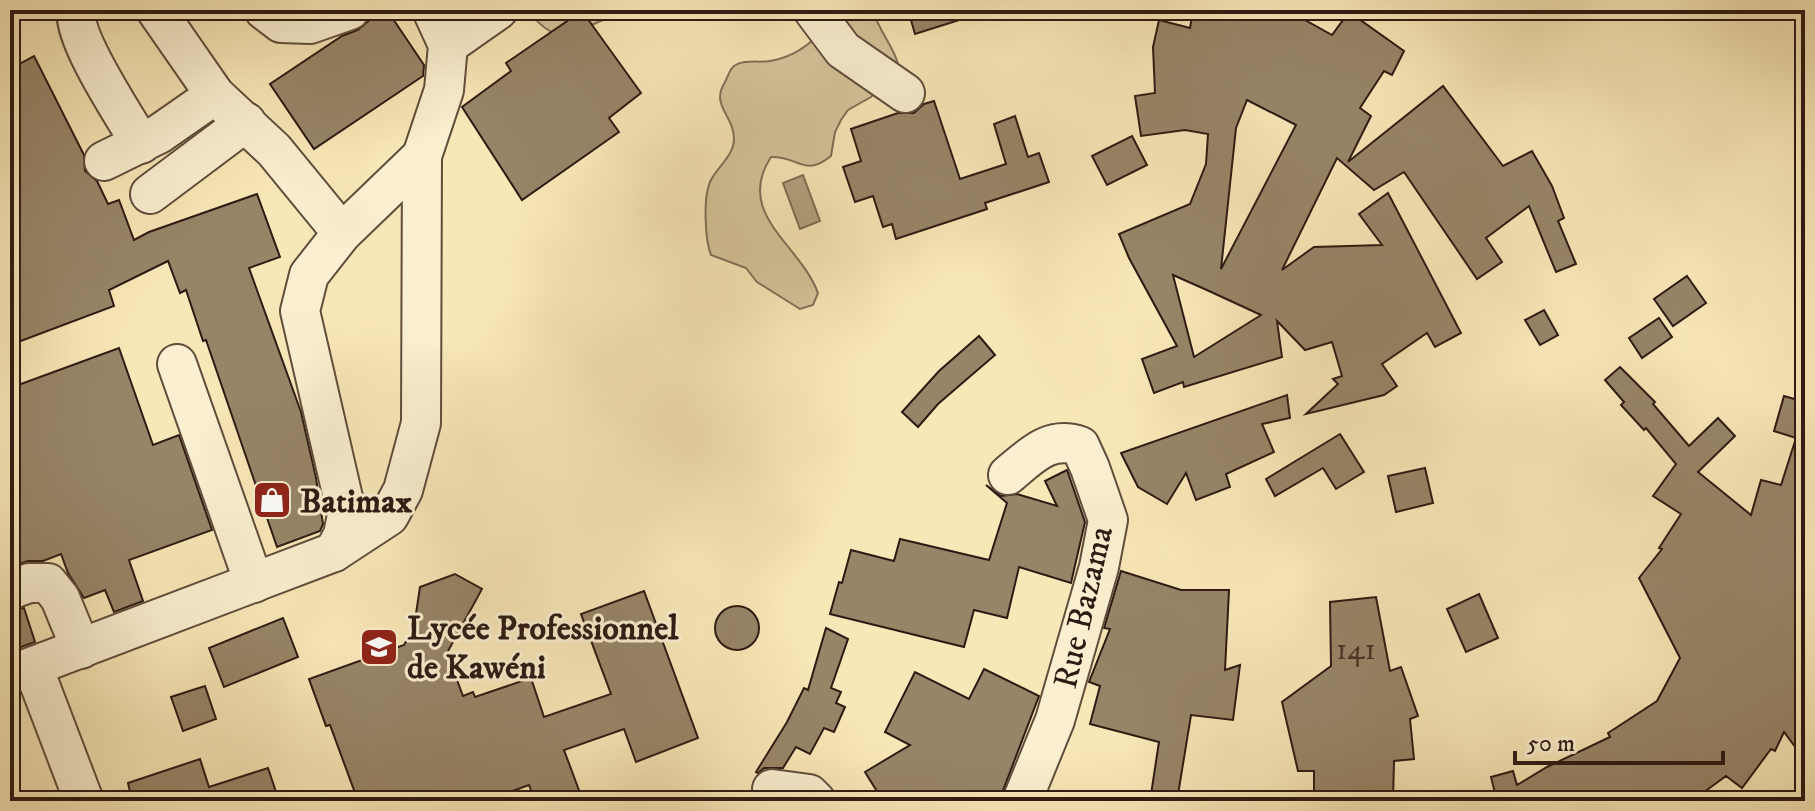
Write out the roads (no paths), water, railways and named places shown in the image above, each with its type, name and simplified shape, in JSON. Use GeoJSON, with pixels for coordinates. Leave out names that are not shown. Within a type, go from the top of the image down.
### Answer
{"type":"FeatureCollection","features":[{"type":"Feature","properties":{"kind":"street"},"geometry":{"type":"LineString","coordinates":[[77,10],[75,19],[83,43],[141,144]]}},
{"type":"Feature","properties":{"kind":"street"},"geometry":{"type":"LineString","coordinates":[[156,10],[215,95],[274,150],[342,233]]}},
{"type":"Feature","properties":{"kind":"street"},"geometry":{"type":"LineString","coordinates":[[264,10],[281,23],[310,24],[350,10]]}},
{"type":"Feature","properties":{"kind":"street"},"geometry":{"type":"LineString","coordinates":[[84,801],[22,671],[334,552],[389,516],[403,490],[421,423],[422,156],[444,90],[448,45],[432,10]]}},
{"type":"Feature","properties":{"kind":"street"},"geometry":{"type":"LineString","coordinates":[[448,45],[498,10]]}},
{"type":"Feature","properties":{"kind":"street"},"geometry":{"type":"LineString","coordinates":[[813,10],[843,50],[905,93]]}},
{"type":"Feature","properties":{"kind":"street"},"geometry":{"type":"LineString","coordinates":[[104,161],[159,134],[215,95]]}},
{"type":"Feature","properties":{"kind":"street"},"geometry":{"type":"LineString","coordinates":[[150,194],[246,122]]}},
{"type":"Feature","properties":{"kind":"street"},"geometry":{"type":"LineString","coordinates":[[334,552],[343,535],[347,515],[300,311],[309,275],[342,233],[422,156]]}},
{"type":"Feature","properties":{"kind":"street"},"geometry":{"type":"LineString","coordinates":[[177,364],[254,583]]}},
{"type":"Feature","properties":{"kind":"street","name":"Rue Bazama"},"geometry":{"type":"LineString","coordinates":[[1008,475],[1045,446],[1066,441],[1080,446],[1108,520],[1099,567],[1055,720],[1022,801]]}},
{"type":"Feature","properties":{"kind":"street"},"geometry":{"type":"LineString","coordinates":[[10,590],[29,583],[48,583],[60,598],[81,649]]}},
{"type":"Feature","properties":{"kind":"street"},"geometry":{"type":"LineString","coordinates":[[772,789],[809,794],[816,801]]}},
{"type":"Feature","properties":{"kind":"place","name":"Batimax"},"geometry":{"type":"Point","coordinates":[272,500]}},
{"type":"Feature","properties":{"kind":"place","name":"Lycée Professionnel de Kawéni"},"geometry":{"type":"Point","coordinates":[379,647]}}]}
